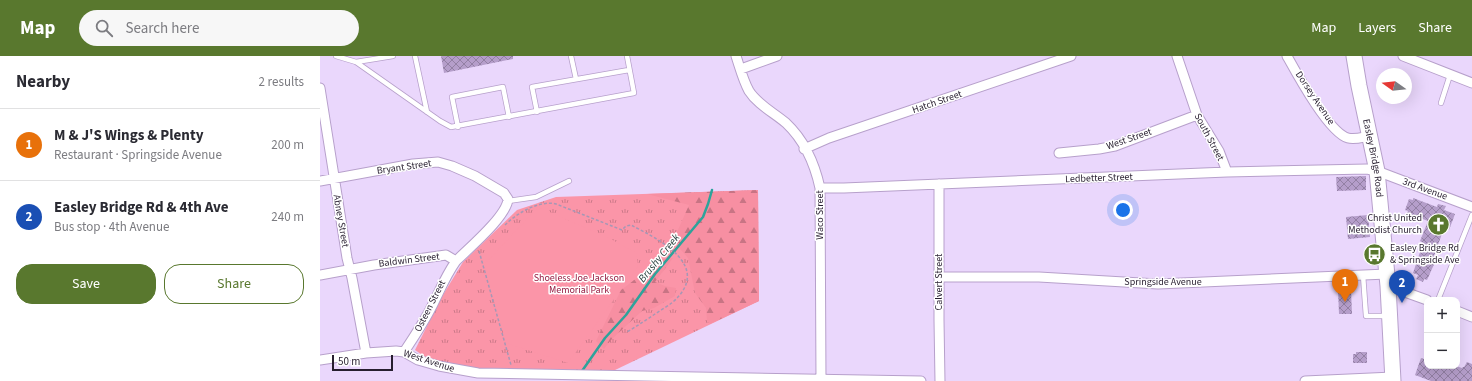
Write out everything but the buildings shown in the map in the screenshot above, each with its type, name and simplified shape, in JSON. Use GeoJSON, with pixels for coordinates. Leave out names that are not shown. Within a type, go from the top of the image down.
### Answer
{"type":"FeatureCollection","features":[{"type":"Feature","properties":{"kind":"highway","name":"Easley Bridge Road"},"geometry":{"type":"LineString","coordinates":[[1354,56],[1377,171],[1388,280],[1393,379]]}},
{"type":"Feature","properties":{"kind":"street","name":"Waco Street"},"geometry":{"type":"LineString","coordinates":[[736,56],[745,83],[753,96],[788,126],[796,136],[813,163],[820,188],[821,380]]}},
{"type":"Feature","properties":{"kind":"street"},"geometry":{"type":"LineString","coordinates":[[741,70],[778,56]]}},
{"type":"Feature","properties":{"kind":"street","name":"Hatch Street"},"geometry":{"type":"LineString","coordinates":[[804,149],[829,138],[1071,56]]}},
{"type":"Feature","properties":{"kind":"street","name":"South Street"},"geometry":{"type":"LineString","coordinates":[[1177,56],[1197,115],[1218,151],[1227,172]]}},
{"type":"Feature","properties":{"kind":"street","name":"Dorsey Avenue"},"geometry":{"type":"LineString","coordinates":[[1287,56],[1317,105],[1332,126],[1340,134],[1354,139],[1370,136]]}},
{"type":"Feature","properties":{"kind":"street"},"geometry":{"type":"LineString","coordinates":[[1403,56],[1472,83]]}},
{"type":"Feature","properties":{"kind":"street","name":"Abney Street"},"geometry":{"type":"LineString","coordinates":[[320,88],[334,178],[366,353]]}},
{"type":"Feature","properties":{"kind":"street","name":"West Street"},"geometry":{"type":"LineString","coordinates":[[1058,153],[1115,146],[1197,115]]}},
{"type":"Feature","properties":{"kind":"street","name":"Bryant Street"},"geometry":{"type":"LineString","coordinates":[[320,181],[413,164],[438,162],[452,166],[475,176],[507,197]]}},
{"type":"Feature","properties":{"kind":"street","name":"Ledbetter Street"},"geometry":{"type":"LineString","coordinates":[[820,188],[1227,172],[1367,169],[1377,171]]}},
{"type":"Feature","properties":{"kind":"street","name":"3rd Avenue"},"geometry":{"type":"LineString","coordinates":[[1377,171],[1472,207]]}},
{"type":"Feature","properties":{"kind":"street","name":"Calvert Street"},"geometry":{"type":"LineString","coordinates":[[938,184],[940,381]]}},
{"type":"Feature","properties":{"kind":"street"},"geometry":{"type":"LineString","coordinates":[[456,261],[501,216],[507,207],[507,197]]}},
{"type":"Feature","properties":{"kind":"street","name":"Baldwin Street"},"geometry":{"type":"LineString","coordinates":[[320,275],[374,265],[446,255],[456,261]]}},
{"type":"Feature","properties":{"kind":"street","name":"Osteen Street"},"geometry":{"type":"LineString","coordinates":[[404,352],[420,329],[447,274],[456,261]]}},
{"type":"Feature","properties":{"kind":"street","name":"Springside Avenue"},"geometry":{"type":"LineString","coordinates":[[939,277],[1040,277],[1158,284],[1363,276],[1388,280]]}},
{"type":"Feature","properties":{"kind":"street"},"geometry":{"type":"LineString","coordinates":[[1388,280],[1424,298]]}},
{"type":"Feature","properties":{"kind":"street"},"geometry":{"type":"LineString","coordinates":[[1460,312],[1472,317]]}},
{"type":"Feature","properties":{"kind":"street","name":"West Avenue"},"geometry":{"type":"LineString","coordinates":[[320,360],[366,353],[396,351],[404,352],[418,360],[438,366],[478,373],[688,379],[922,381]]}},
{"type":"Feature","properties":{"kind":"street"},"geometry":{"type":"LineString","coordinates":[[1305,381],[1393,379]]}},
{"type":"Feature","properties":{"kind":"lane"},"geometry":{"type":"LineString","coordinates":[[336,56],[356,62],[440,121],[452,127],[634,93],[627,56]]}},
{"type":"Feature","properties":{"kind":"lane"},"geometry":{"type":"LineString","coordinates":[[356,62],[393,56]]}},
{"type":"Feature","properties":{"kind":"lane"},"geometry":{"type":"LineString","coordinates":[[415,56],[427,112]]}},
{"type":"Feature","properties":{"kind":"lane"},"geometry":{"type":"LineString","coordinates":[[571,56],[576,79]]}},
{"type":"Feature","properties":{"kind":"lane"},"geometry":{"type":"LineString","coordinates":[[536,112],[532,87],[629,70]]}},
{"type":"Feature","properties":{"kind":"lane"},"geometry":{"type":"LineString","coordinates":[[1441,102],[1450,75]]}},
{"type":"Feature","properties":{"kind":"lane"},"geometry":{"type":"LineString","coordinates":[[458,126],[452,97],[503,88],[509,117]]}},
{"type":"Feature","properties":{"kind":"lane"},"geometry":{"type":"LineString","coordinates":[[507,197],[536,197],[569,181]]}},
{"type":"Feature","properties":{"kind":"lane"},"geometry":{"type":"LineString","coordinates":[[1439,297],[1472,215]]}},
{"type":"Feature","properties":{"kind":"lane"},"geometry":{"type":"LineString","coordinates":[[1363,276],[1366,316],[1390,316]]}},
{"type":"Feature","properties":{"kind":"path"},"geometry":{"type":"LineString","coordinates":[[500,229],[511,219],[548,202],[622,230],[626,226],[632,225],[668,246],[679,256],[686,266],[688,280],[682,292],[673,302],[628,332]]}},
{"type":"Feature","properties":{"kind":"path"},"geometry":{"type":"LineString","coordinates":[[478,249],[512,370]]}},
{"type":"Feature","properties":{"kind":"green space","name":"Shoeless Joe Jackson Memorial Park"},"geometry":{"type":"Polygon","coordinates":[[[758,190],[759,301],[613,371],[562,372],[482,370],[431,361],[415,350],[441,298],[463,262],[517,210],[556,197],[758,190]]]}},
{"type":"Feature","properties":{"kind":"green space"},"geometry":{"type":"Polygon","coordinates":[[[758,190],[759,301],[710,324],[707,321],[706,308],[695,293],[688,258],[673,241],[689,205],[647,194],[758,190]]]}},
{"type":"Feature","properties":{"kind":"green space"},"geometry":{"type":"Polygon","coordinates":[[[538,207],[611,239],[636,253],[638,266],[568,363],[506,343],[484,265],[538,207]]]}},
{"type":"Feature","properties":{"kind":"green space"},"geometry":{"type":"Polygon","coordinates":[[[673,258],[655,282],[676,288],[675,296],[654,308],[642,311],[611,340],[604,349],[596,341],[621,290],[662,259],[673,258]]]}},
{"type":"Feature","properties":{"kind":"waterway","name":"Brushy Creek"},"geometry":{"type":"LineString","coordinates":[[582,371],[605,338],[626,315],[655,274],[703,217],[712,190]]}},
{"type":"Feature","properties":{"kind":"place","name":"Christ United Methodist Church"},"geometry":{"type":"Point","coordinates":[1438,224]}},
{"type":"Feature","properties":{"kind":"place","name":"Easley Bridge Rd & Springside Ave"},"geometry":{"type":"Point","coordinates":[1374,254]}},
{"type":"Feature","properties":{"kind":"place","name":"M & J'S Wings & Plenty"},"geometry":{"type":"Point","coordinates":[1345,302]}},
{"type":"Feature","properties":{"kind":"place","name":"Easley Bridge Rd & 4th Ave"},"geometry":{"type":"Point","coordinates":[1402,303]}}]}
